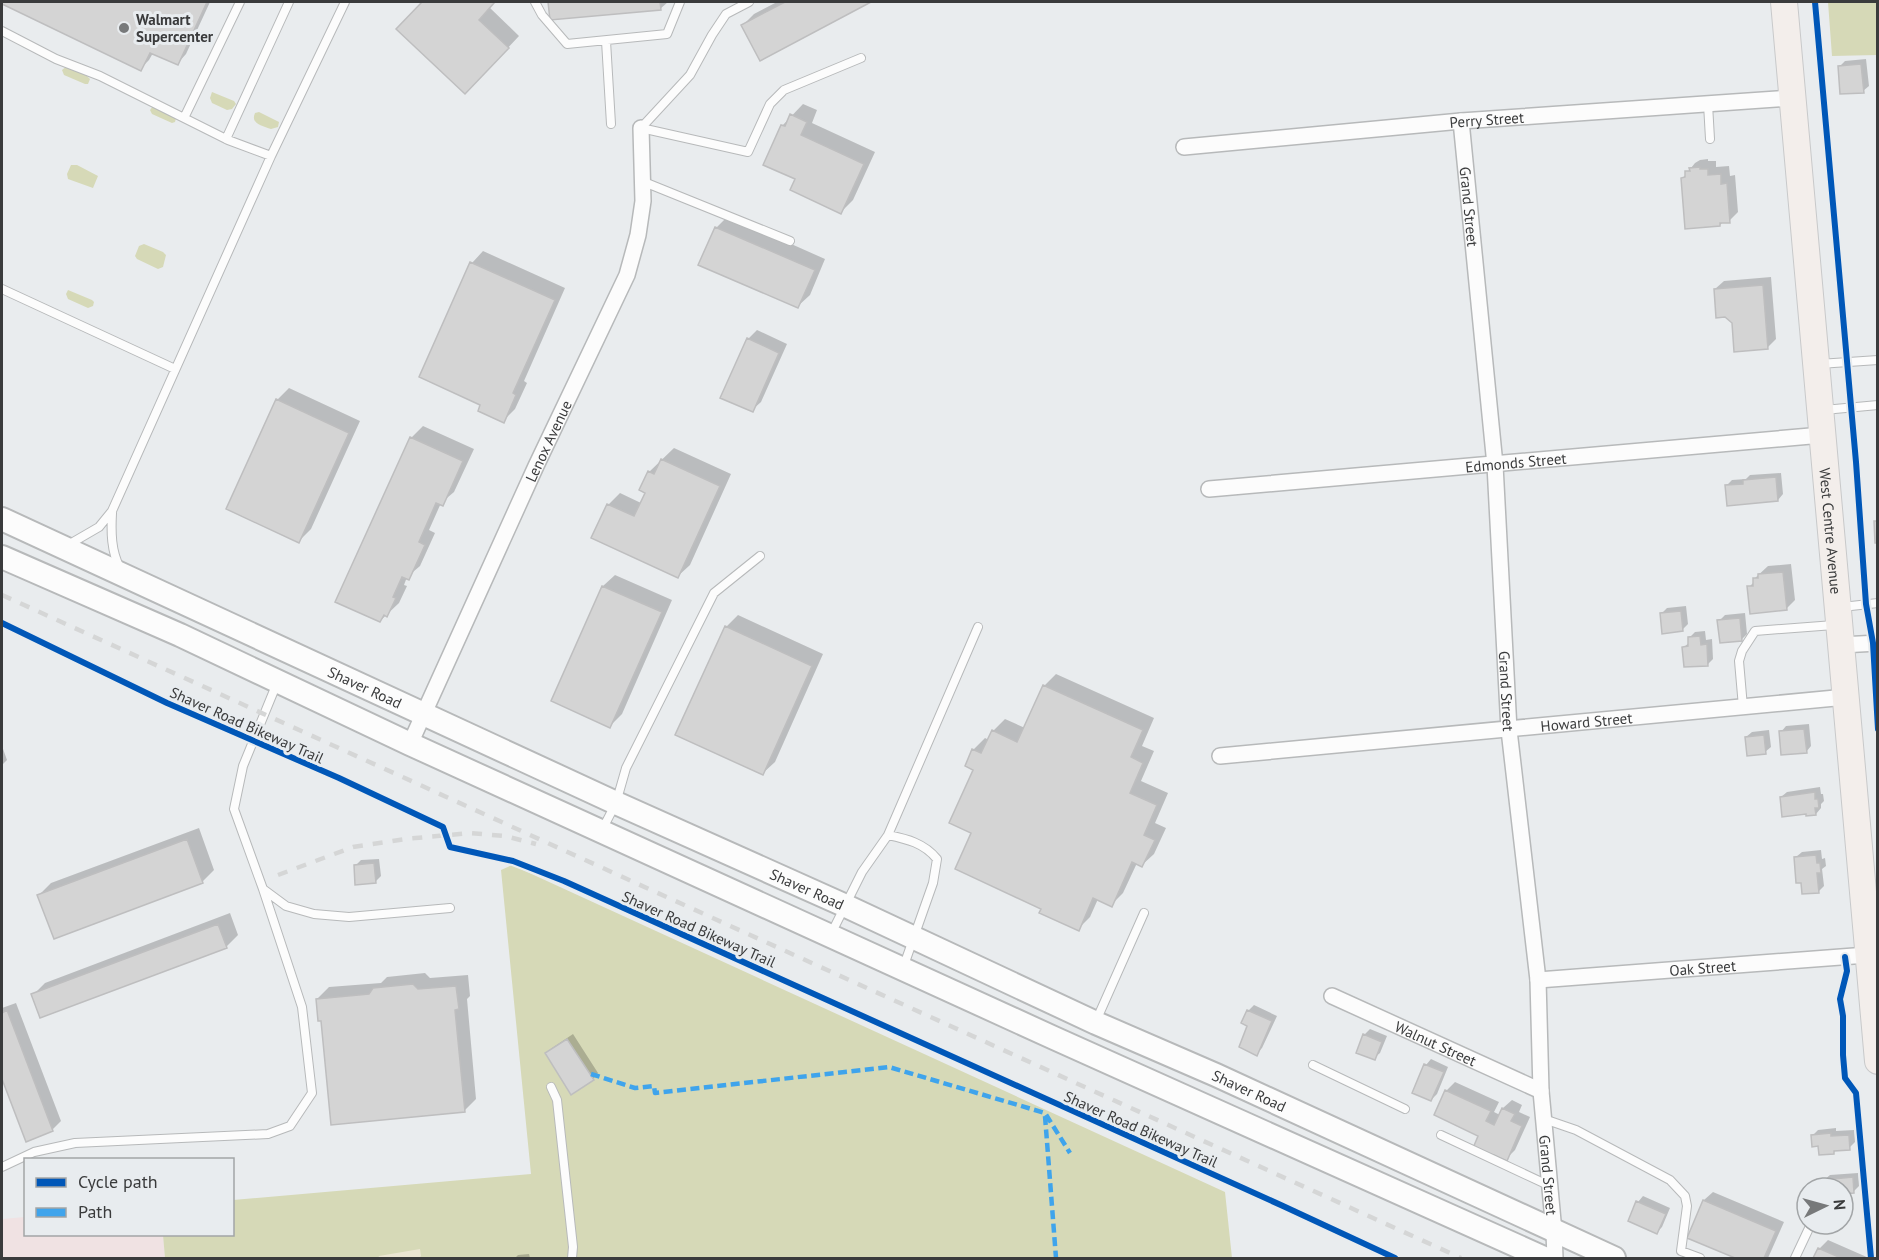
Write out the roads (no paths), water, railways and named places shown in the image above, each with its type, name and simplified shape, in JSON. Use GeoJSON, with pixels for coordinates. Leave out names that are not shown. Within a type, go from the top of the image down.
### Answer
{"type":"FeatureCollection","features":[{"type":"Feature","properties":{"kind":"main road","name":"West Centre Avenue"},"geometry":{"type":"LineString","coordinates":[[1784,2],[1839,626],[1869,875],[1867,955],[1878,1061]]}},
{"type":"Feature","properties":{"kind":"main road","name":"Shaver Road"},"geometry":{"type":"LineString","coordinates":[[2,519],[616,803],[1614,1258]]}},
{"type":"Feature","properties":{"kind":"main road","name":"Shaver Road"},"geometry":{"type":"LineString","coordinates":[[2,557],[180,635],[410,744],[1544,1258]]}},
{"type":"Feature","properties":{"kind":"street","name":"Perry Street"},"geometry":{"type":"LineString","coordinates":[[1185,147],[1461,121],[1791,98]]}},
{"type":"Feature","properties":{"kind":"street","name":"Grand Street"},"geometry":{"type":"LineString","coordinates":[[1461,121],[1494,465],[1509,730],[1538,980],[1541,1091],[1555,1258]]}},
{"type":"Feature","properties":{"kind":"street","name":"Lenox Avenue"},"geometry":{"type":"LineString","coordinates":[[410,744],[536,466],[627,275],[638,235],[643,201],[641,128]]}},
{"type":"Feature","properties":{"kind":"street","name":"Edmonds Street"},"geometry":{"type":"LineString","coordinates":[[1209,489],[1494,465],[1821,423]]}},
{"type":"Feature","properties":{"kind":"street"},"geometry":{"type":"LineString","coordinates":[[1839,626],[1878,643]]}},
{"type":"Feature","properties":{"kind":"street","name":"Howard Street"},"geometry":{"type":"LineString","coordinates":[[1220,756],[1846,697]]}},
{"type":"Feature","properties":{"kind":"street","name":"Oak Street"},"geometry":{"type":"LineString","coordinates":[[1538,980],[1867,955]]}},
{"type":"Feature","properties":{"kind":"street","name":"Walnut Street"},"geometry":{"type":"LineString","coordinates":[[1332,996],[1541,1091]]}},
{"type":"Feature","properties":{"kind":"lane"},"geometry":{"type":"LineString","coordinates":[[184,118],[240,2]]}},
{"type":"Feature","properties":{"kind":"lane"},"geometry":{"type":"LineString","coordinates":[[226,139],[289,2]]}},
{"type":"Feature","properties":{"kind":"lane"},"geometry":{"type":"LineString","coordinates":[[64,547],[99,527],[112,511],[271,156],[345,2]]}},
{"type":"Feature","properties":{"kind":"lane"},"geometry":{"type":"LineString","coordinates":[[535,2],[542,15],[567,44],[667,34],[680,2]]}},
{"type":"Feature","properties":{"kind":"lane"},"geometry":{"type":"LineString","coordinates":[[641,128],[690,75],[712,34],[726,14],[749,2]]}},
{"type":"Feature","properties":{"kind":"lane"},"geometry":{"type":"LineString","coordinates":[[2,32],[56,59],[100,76],[226,139],[271,156]]}},
{"type":"Feature","properties":{"kind":"lane"},"geometry":{"type":"LineString","coordinates":[[606,41],[611,124]]}},
{"type":"Feature","properties":{"kind":"lane"},"geometry":{"type":"LineString","coordinates":[[641,128],[748,152],[770,104],[784,90],[861,58]]}},
{"type":"Feature","properties":{"kind":"lane"},"geometry":{"type":"LineString","coordinates":[[1708,104],[1710,139]]}},
{"type":"Feature","properties":{"kind":"lane"},"geometry":{"type":"LineString","coordinates":[[644,182],[790,241]]}},
{"type":"Feature","properties":{"kind":"lane"},"geometry":{"type":"LineString","coordinates":[[2,289],[175,369]]}},
{"type":"Feature","properties":{"kind":"lane"},"geometry":{"type":"LineString","coordinates":[[1815,364],[1878,360]]}},
{"type":"Feature","properties":{"kind":"lane"},"geometry":{"type":"LineString","coordinates":[[1821,423],[1878,405]]}},
{"type":"Feature","properties":{"kind":"lane"},"geometry":{"type":"LineString","coordinates":[[112,511],[112,544],[116,560],[125,576]]}},
{"type":"Feature","properties":{"kind":"lane"},"geometry":{"type":"LineString","coordinates":[[601,831],[616,803],[626,768],[714,593],[760,556]]}},
{"type":"Feature","properties":{"kind":"lane"},"geometry":{"type":"LineString","coordinates":[[1743,707],[1739,661],[1742,651],[1755,631],[1839,626],[1878,603]]}},
{"type":"Feature","properties":{"kind":"lane"},"geometry":{"type":"LineString","coordinates":[[831,936],[862,872],[888,835],[978,627]]}},
{"type":"Feature","properties":{"kind":"lane"},"geometry":{"type":"LineString","coordinates":[[2,1167],[34,1152],[75,1143],[268,1134],[290,1126],[312,1094],[302,1007],[234,809],[243,766],[278,682]]}},
{"type":"Feature","properties":{"kind":"lane"},"geometry":{"type":"LineString","coordinates":[[888,835],[908,839],[930,850],[937,859],[933,883],[903,969]]}},
{"type":"Feature","properties":{"kind":"lane"},"geometry":{"type":"LineString","coordinates":[[263,889],[286,906],[314,914],[350,917],[450,908]]}},
{"type":"Feature","properties":{"kind":"lane"},"geometry":{"type":"LineString","coordinates":[[1096,1023],[1144,913]]}},
{"type":"Feature","properties":{"kind":"lane"},"geometry":{"type":"LineString","coordinates":[[1313,1065],[1405,1109]]}},
{"type":"Feature","properties":{"kind":"lane"},"geometry":{"type":"LineString","coordinates":[[551,1087],[557,1100],[563,1146],[573,1247],[572,1258]]}},
{"type":"Feature","properties":{"kind":"lane"},"geometry":{"type":"LineString","coordinates":[[1543,1119],[1576,1130],[1670,1180],[1685,1196],[1687,1206],[1681,1251],[1700,1258]]}},
{"type":"Feature","properties":{"kind":"lane"},"geometry":{"type":"LineString","coordinates":[[1441,1135],[1550,1186]]}},
{"type":"Feature","properties":{"kind":"lane"},"geometry":{"type":"LineString","coordinates":[[1795,1258],[1805,1236]]}},
{"type":"Feature","properties":{"kind":"railway"},"geometry":{"type":"LineString","coordinates":[[2,595],[1461,1258]]}},
{"type":"Feature","properties":{"kind":"railway"},"geometry":{"type":"LineString","coordinates":[[278,875],[353,847],[405,839],[470,833],[505,836],[536,844]]}},
{"type":"Feature","properties":{"kind":"place","name":"Walmart Supercenter"},"geometry":{"type":"Point","coordinates":[124,28]}}]}
